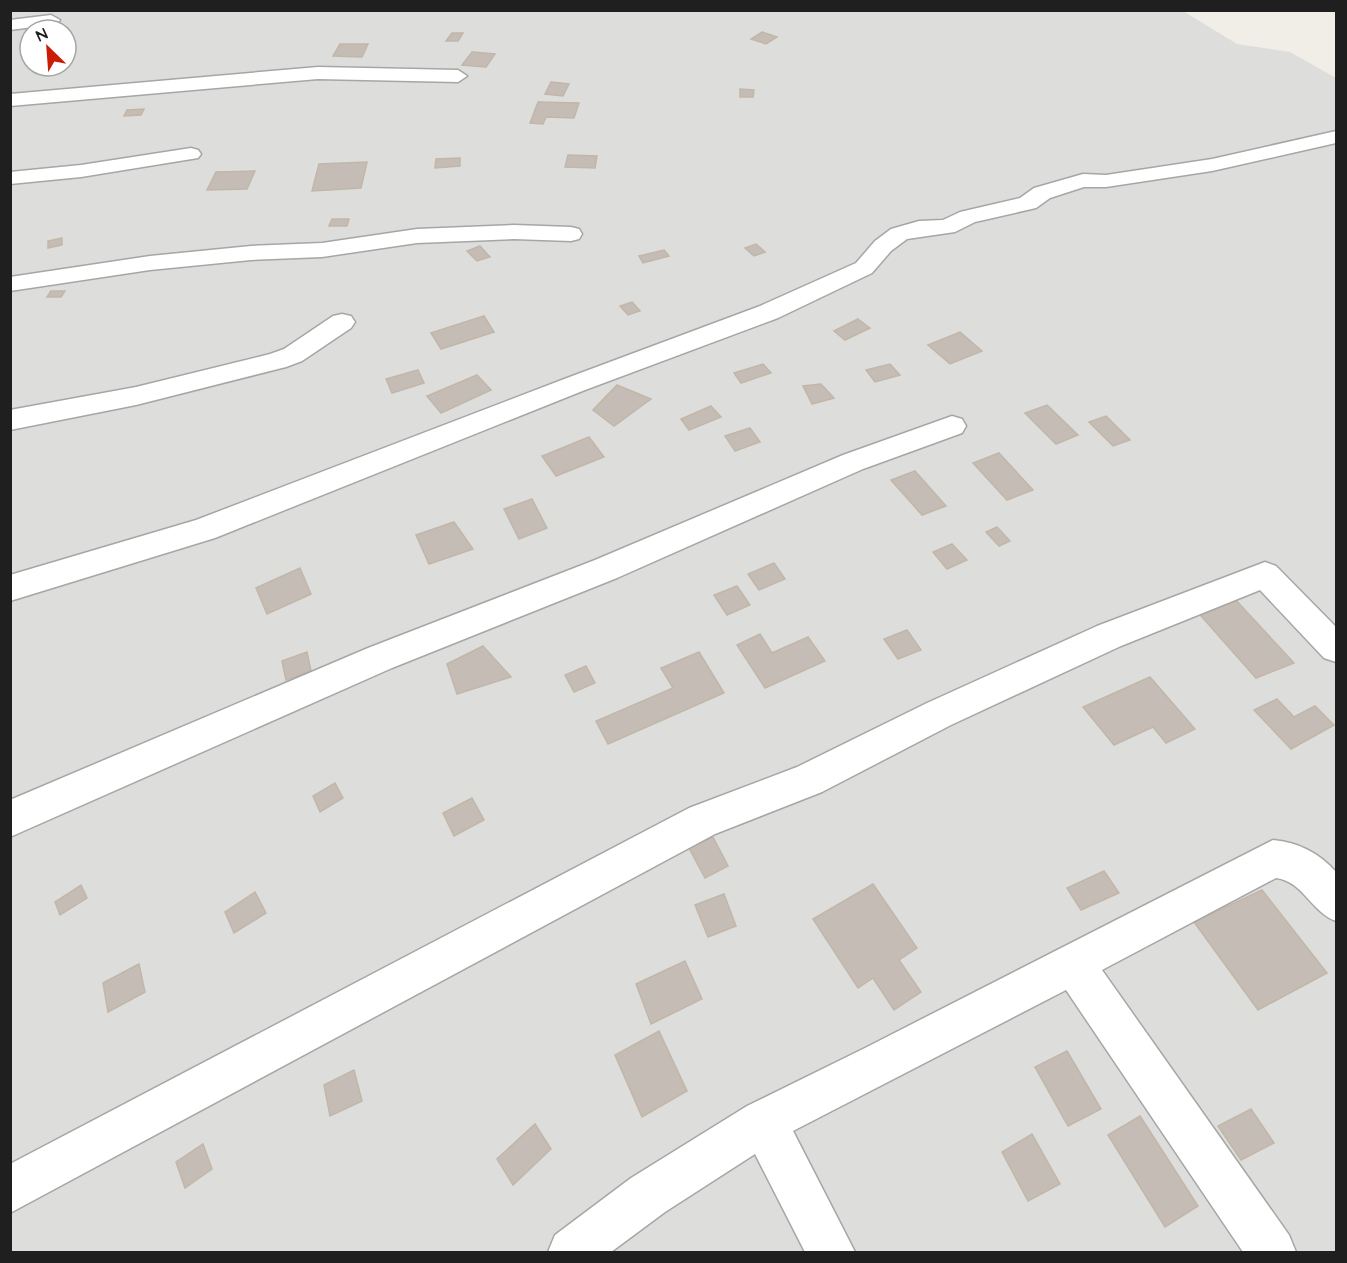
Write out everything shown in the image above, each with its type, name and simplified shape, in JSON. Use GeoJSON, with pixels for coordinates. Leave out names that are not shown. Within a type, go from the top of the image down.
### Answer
{"type":"FeatureCollection","features":[{"type":"Feature","properties":{"kind":"street"},"geometry":{"type":"LineString","coordinates":[[10,100],[318,73],[458,76]]}},
{"type":"Feature","properties":{"kind":"street"},"geometry":{"type":"LineString","coordinates":[[10,588],[204,530],[554,392],[769,312],[864,268],[883,246],[899,234],[919,228],[947,227],[969,217],[1028,203],[1042,193],[1083,180],[1106,181],[1212,165],[1336,136]]}},
{"type":"Feature","properties":{"kind":"street"},"geometry":{"type":"LineString","coordinates":[[10,178],[91,170],[192,154]]}},
{"type":"Feature","properties":{"kind":"street"},"geometry":{"type":"LineString","coordinates":[[10,284],[150,263],[250,253],[321,250],[417,236],[514,232],[571,234]]}},
{"type":"Feature","properties":{"kind":"street"},"geometry":{"type":"LineString","coordinates":[[10,420],[136,396],[277,361],[293,355],[342,322]]}},
{"type":"Feature","properties":{"kind":"street"},"geometry":{"type":"LineString","coordinates":[[10,819],[380,658],[606,569],[853,462],[952,426]]}},
{"type":"Feature","properties":{"kind":"street"},"geometry":{"type":"LineString","coordinates":[[10,1190],[702,821],[809,780],[939,714],[1109,636],[1265,575],[1336,648]]}},
{"type":"Feature","properties":{"kind":"street"},"geometry":{"type":"LineString","coordinates":[[572,1252],[648,1195],[763,1122],[1273,859],[1290,859],[1299,865],[1336,902]]}},
{"type":"Feature","properties":{"kind":"street"},"geometry":{"type":"LineString","coordinates":[[1073,964],[1272,1252]]}},
{"type":"Feature","properties":{"kind":"street"},"geometry":{"type":"LineString","coordinates":[[763,1122],[831,1252]]}},
{"type":"Feature","properties":{"kind":"shaded area"},"geometry":{"type":"Polygon","coordinates":[[[10,11],[1183,11],[1237,44],[1290,52],[1336,78],[1336,1252],[11,1252],[10,11]]]}},
{"type":"Feature","properties":{"kind":"building"},"geometry":{"type":"Polygon","coordinates":[[[762,32],[777,37],[766,44],[751,39],[762,32]]]}},
{"type":"Feature","properties":{"kind":"building"},"geometry":{"type":"Polygon","coordinates":[[[452,33],[463,33],[458,41],[446,41],[452,33]]]}},
{"type":"Feature","properties":{"kind":"building"},"geometry":{"type":"Polygon","coordinates":[[[340,44],[368,44],[362,57],[333,56],[340,44]]]}},
{"type":"Feature","properties":{"kind":"building"},"geometry":{"type":"Polygon","coordinates":[[[472,52],[495,54],[486,67],[462,65],[472,52]]]}},
{"type":"Feature","properties":{"kind":"building"},"geometry":{"type":"Polygon","coordinates":[[[551,82],[569,84],[563,96],[545,94],[551,82]]]}},
{"type":"Feature","properties":{"kind":"building"},"geometry":{"type":"Polygon","coordinates":[[[740,89],[754,90],[753,97],[740,97],[740,89]]]}},
{"type":"Feature","properties":{"kind":"building"},"geometry":{"type":"Polygon","coordinates":[[[538,102],[579,103],[574,118],[546,117],[543,124],[530,123],[538,102]]]}},
{"type":"Feature","properties":{"kind":"building"},"geometry":{"type":"Polygon","coordinates":[[[144,109],[141,115],[124,116],[127,110],[144,109]]]}},
{"type":"Feature","properties":{"kind":"building"},"geometry":{"type":"Polygon","coordinates":[[[568,155],[597,156],[595,168],[565,167],[568,155]]]}},
{"type":"Feature","properties":{"kind":"building"},"geometry":{"type":"Polygon","coordinates":[[[460,158],[460,166],[435,168],[436,159],[460,158]]]}},
{"type":"Feature","properties":{"kind":"building"},"geometry":{"type":"Polygon","coordinates":[[[367,162],[361,188],[312,191],[319,164],[367,162]]]}},
{"type":"Feature","properties":{"kind":"building"},"geometry":{"type":"Polygon","coordinates":[[[255,171],[247,189],[207,190],[216,172],[255,171]]]}},
{"type":"Feature","properties":{"kind":"building"},"geometry":{"type":"Polygon","coordinates":[[[332,219],[349,219],[347,226],[329,226],[332,219]]]}},
{"type":"Feature","properties":{"kind":"building"},"geometry":{"type":"Polygon","coordinates":[[[62,238],[62,245],[48,248],[48,241],[62,238]]]}},
{"type":"Feature","properties":{"kind":"building"},"geometry":{"type":"Polygon","coordinates":[[[756,244],[765,252],[754,256],[745,248],[756,244]]]}},
{"type":"Feature","properties":{"kind":"building"},"geometry":{"type":"Polygon","coordinates":[[[480,246],[490,257],[477,261],[467,251],[480,246]]]}},
{"type":"Feature","properties":{"kind":"building"},"geometry":{"type":"Polygon","coordinates":[[[664,250],[669,256],[643,263],[639,256],[664,250]]]}},
{"type":"Feature","properties":{"kind":"building"},"geometry":{"type":"Polygon","coordinates":[[[51,291],[65,291],[61,297],[47,297],[51,291]]]}},
{"type":"Feature","properties":{"kind":"building"},"geometry":{"type":"Polygon","coordinates":[[[632,302],[640,311],[628,315],[620,306],[632,302]]]}},
{"type":"Feature","properties":{"kind":"building"},"geometry":{"type":"Polygon","coordinates":[[[484,316],[494,332],[441,349],[431,333],[484,316]]]}},
{"type":"Feature","properties":{"kind":"building"},"geometry":{"type":"Polygon","coordinates":[[[858,319],[870,328],[845,340],[834,331],[858,319]]]}},
{"type":"Feature","properties":{"kind":"building"},"geometry":{"type":"Polygon","coordinates":[[[960,332],[982,351],[950,364],[928,345],[960,332]]]}},
{"type":"Feature","properties":{"kind":"building"},"geometry":{"type":"Polygon","coordinates":[[[763,364],[771,373],[741,383],[734,373],[763,364]]]}},
{"type":"Feature","properties":{"kind":"building"},"geometry":{"type":"Polygon","coordinates":[[[890,364],[900,375],[875,382],[866,370],[890,364]]]}},
{"type":"Feature","properties":{"kind":"building"},"geometry":{"type":"Polygon","coordinates":[[[418,370],[424,383],[392,393],[386,379],[418,370]]]}},
{"type":"Feature","properties":{"kind":"building"},"geometry":{"type":"Polygon","coordinates":[[[477,375],[491,390],[441,413],[427,396],[477,375]]]}},
{"type":"Feature","properties":{"kind":"building"},"geometry":{"type":"Polygon","coordinates":[[[821,384],[834,398],[812,404],[803,386],[821,384]]]}},
{"type":"Feature","properties":{"kind":"building"},"geometry":{"type":"Polygon","coordinates":[[[617,385],[651,399],[614,426],[593,410],[617,385]]]}},
{"type":"Feature","properties":{"kind":"building"},"geometry":{"type":"Polygon","coordinates":[[[1047,405],[1078,435],[1056,444],[1025,413],[1047,405]]]}},
{"type":"Feature","properties":{"kind":"building"},"geometry":{"type":"Polygon","coordinates":[[[711,406],[721,417],[689,430],[681,419],[711,406]]]}},
{"type":"Feature","properties":{"kind":"building"},"geometry":{"type":"Polygon","coordinates":[[[1106,416],[1130,440],[1113,446],[1089,422],[1106,416]]]}},
{"type":"Feature","properties":{"kind":"building"},"geometry":{"type":"Polygon","coordinates":[[[750,428],[760,442],[735,451],[725,436],[750,428]]]}},
{"type":"Feature","properties":{"kind":"building"},"geometry":{"type":"Polygon","coordinates":[[[589,437],[604,457],[556,476],[542,456],[589,437]]]}},
{"type":"Feature","properties":{"kind":"building"},"geometry":{"type":"Polygon","coordinates":[[[999,453],[1033,490],[1007,500],[973,463],[999,453]]]}},
{"type":"Feature","properties":{"kind":"building"},"geometry":{"type":"Polygon","coordinates":[[[915,471],[946,506],[922,515],[891,480],[915,471]]]}},
{"type":"Feature","properties":{"kind":"building"},"geometry":{"type":"Polygon","coordinates":[[[532,499],[547,528],[519,539],[504,509],[532,499]]]}},
{"type":"Feature","properties":{"kind":"building"},"geometry":{"type":"Polygon","coordinates":[[[454,522],[473,549],[429,564],[416,535],[454,522]]]}},
{"type":"Feature","properties":{"kind":"building"},"geometry":{"type":"Polygon","coordinates":[[[997,527],[1010,541],[999,546],[986,532],[997,527]]]}},
{"type":"Feature","properties":{"kind":"building"},"geometry":{"type":"Polygon","coordinates":[[[952,544],[967,560],[947,569],[933,552],[952,544]]]}},
{"type":"Feature","properties":{"kind":"building"},"geometry":{"type":"Polygon","coordinates":[[[774,563],[785,579],[759,590],[748,574],[774,563]]]}},
{"type":"Feature","properties":{"kind":"building"},"geometry":{"type":"Polygon","coordinates":[[[300,568],[311,594],[267,614],[256,588],[300,568]]]}},
{"type":"Feature","properties":{"kind":"building"},"geometry":{"type":"Polygon","coordinates":[[[737,586],[750,605],[727,615],[714,595],[737,586]]]}},
{"type":"Feature","properties":{"kind":"building"},"geometry":{"type":"Polygon","coordinates":[[[1232,596],[1294,663],[1256,678],[1195,609],[1232,596]]]}},
{"type":"Feature","properties":{"kind":"building"},"geometry":{"type":"Polygon","coordinates":[[[907,630],[921,650],[898,659],[884,639],[907,630]]]}},
{"type":"Feature","properties":{"kind":"building"},"geometry":{"type":"Polygon","coordinates":[[[760,634],[772,653],[808,637],[825,661],[765,688],[737,645],[760,634]]]}},
{"type":"Feature","properties":{"kind":"building"},"geometry":{"type":"Polygon","coordinates":[[[483,646],[511,677],[457,694],[447,664],[483,646]]]}},
{"type":"Feature","properties":{"kind":"building"},"geometry":{"type":"Polygon","coordinates":[[[307,652],[311,671],[286,680],[282,661],[307,652]]]}},
{"type":"Feature","properties":{"kind":"building"},"geometry":{"type":"Polygon","coordinates":[[[699,652],[724,693],[608,744],[596,721],[673,688],[661,668],[699,652]]]}},
{"type":"Feature","properties":{"kind":"building"},"geometry":{"type":"Polygon","coordinates":[[[586,666],[595,683],[574,692],[565,675],[586,666]]]}},
{"type":"Feature","properties":{"kind":"building"},"geometry":{"type":"Polygon","coordinates":[[[1150,677],[1195,729],[1166,743],[1153,727],[1114,745],[1083,707],[1150,677]]]}},
{"type":"Feature","properties":{"kind":"building"},"geometry":{"type":"Polygon","coordinates":[[[1277,699],[1294,717],[1315,706],[1334,725],[1291,749],[1254,710],[1277,699]]]}},
{"type":"Feature","properties":{"kind":"building"},"geometry":{"type":"Polygon","coordinates":[[[335,783],[343,798],[320,812],[313,796],[335,783]]]}},
{"type":"Feature","properties":{"kind":"building"},"geometry":{"type":"Polygon","coordinates":[[[472,798],[484,820],[454,836],[443,813],[472,798]]]}},
{"type":"Feature","properties":{"kind":"building"},"geometry":{"type":"Polygon","coordinates":[[[713,837],[728,866],[705,878],[689,848],[713,837]]]}},
{"type":"Feature","properties":{"kind":"building"},"geometry":{"type":"Polygon","coordinates":[[[1104,871],[1119,893],[1081,910],[1067,888],[1104,871]]]}},
{"type":"Feature","properties":{"kind":"building"},"geometry":{"type":"Polygon","coordinates":[[[873,884],[917,948],[899,960],[921,992],[894,1010],[873,978],[858,988],[813,919],[873,884]]]}},
{"type":"Feature","properties":{"kind":"building"},"geometry":{"type":"Polygon","coordinates":[[[81,885],[87,898],[60,915],[55,902],[81,885]]]}},
{"type":"Feature","properties":{"kind":"building"},"geometry":{"type":"Polygon","coordinates":[[[1262,890],[1327,973],[1258,1010],[1194,922],[1262,890]]]}},
{"type":"Feature","properties":{"kind":"building"},"geometry":{"type":"Polygon","coordinates":[[[255,892],[266,913],[234,933],[225,912],[255,892]]]}},
{"type":"Feature","properties":{"kind":"building"},"geometry":{"type":"Polygon","coordinates":[[[724,894],[736,926],[708,937],[695,905],[724,894]]]}},
{"type":"Feature","properties":{"kind":"building"},"geometry":{"type":"Polygon","coordinates":[[[685,961],[702,999],[651,1024],[636,984],[685,961]]]}},
{"type":"Feature","properties":{"kind":"building"},"geometry":{"type":"Polygon","coordinates":[[[139,964],[145,992],[108,1012],[103,983],[139,964]]]}},
{"type":"Feature","properties":{"kind":"building"},"geometry":{"type":"Polygon","coordinates":[[[659,1031],[687,1091],[642,1117],[615,1055],[659,1031]]]}},
{"type":"Feature","properties":{"kind":"building"},"geometry":{"type":"Polygon","coordinates":[[[1067,1051],[1101,1109],[1068,1126],[1035,1067],[1067,1051]]]}},
{"type":"Feature","properties":{"kind":"building"},"geometry":{"type":"Polygon","coordinates":[[[354,1070],[362,1101],[330,1116],[324,1085],[354,1070]]]}},
{"type":"Feature","properties":{"kind":"building"},"geometry":{"type":"Polygon","coordinates":[[[1251,1109],[1274,1143],[1241,1160],[1218,1126],[1251,1109]]]}},
{"type":"Feature","properties":{"kind":"building"},"geometry":{"type":"Polygon","coordinates":[[[1140,1116],[1198,1206],[1165,1227],[1108,1135],[1140,1116]]]}},
{"type":"Feature","properties":{"kind":"building"},"geometry":{"type":"Polygon","coordinates":[[[535,1124],[551,1149],[513,1185],[497,1159],[535,1124]]]}},
{"type":"Feature","properties":{"kind":"building"},"geometry":{"type":"Polygon","coordinates":[[[1032,1134],[1060,1184],[1028,1201],[1002,1152],[1032,1134]]]}},
{"type":"Feature","properties":{"kind":"building"},"geometry":{"type":"Polygon","coordinates":[[[203,1144],[212,1169],[185,1188],[176,1162],[203,1144]]]}}]}
